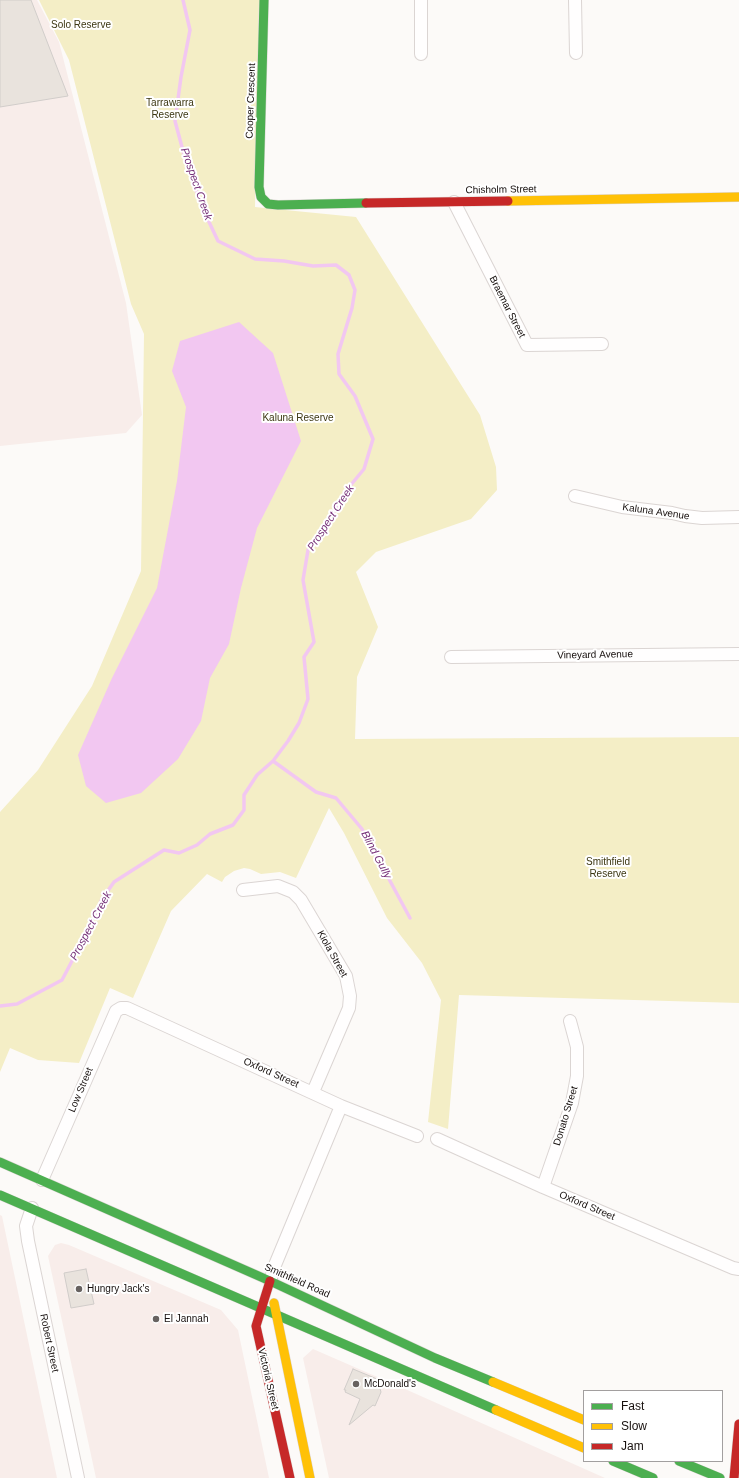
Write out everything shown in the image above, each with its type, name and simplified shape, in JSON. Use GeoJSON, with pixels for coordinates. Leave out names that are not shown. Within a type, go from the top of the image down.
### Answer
{"type":"FeatureCollection","features":[{"type":"Feature","properties":{"kind":"main road","name":"Cooper Crescent"},"geometry":{"type":"LineString","coordinates":[[264,0],[259,187],[264,201]]}},
{"type":"Feature","properties":{"kind":"main road","name":"Chisholm Street"},"geometry":{"type":"LineString","coordinates":[[264,201],[272,205],[278,205],[739,197]]}},
{"type":"Feature","properties":{"kind":"main road","name":"Smithfield Road"},"geometry":{"type":"LineString","coordinates":[[0,1162],[270,1281],[436,1358],[583,1420]]}},
{"type":"Feature","properties":{"kind":"main road"},"geometry":{"type":"LineString","coordinates":[[0,1195],[583,1448]]}},
{"type":"Feature","properties":{"kind":"main road","name":"Victoria Street"},"geometry":{"type":"LineString","coordinates":[[270,1281],[256,1326],[290,1478]]}},
{"type":"Feature","properties":{"kind":"main road","name":"Victoria Street"},"geometry":{"type":"LineString","coordinates":[[270,1281],[310,1478]]}},
{"type":"Feature","properties":{"kind":"main road"},"geometry":{"type":"LineString","coordinates":[[734,1478],[739,1424]]}},
{"type":"Feature","properties":{"kind":"main road"},"geometry":{"type":"LineString","coordinates":[[725,1448],[737,1437]]}},
{"type":"Feature","properties":{"kind":"main road"},"geometry":{"type":"LineString","coordinates":[[616,1462],[653,1478]]}},
{"type":"Feature","properties":{"kind":"main road"},"geometry":{"type":"LineString","coordinates":[[681,1462],[720,1478]]}},
{"type":"Feature","properties":{"kind":"street"},"geometry":{"type":"LineString","coordinates":[[421,0],[421,54]]}},
{"type":"Feature","properties":{"kind":"street"},"geometry":{"type":"LineString","coordinates":[[575,0],[576,53]]}},
{"type":"Feature","properties":{"kind":"street","name":"Braemar Street"},"geometry":{"type":"LineString","coordinates":[[454,202],[527,345],[602,344]]}},
{"type":"Feature","properties":{"kind":"street","name":"Kaluna Avenue"},"geometry":{"type":"LineString","coordinates":[[575,496],[622,507],[685,516],[702,518],[739,517]]}},
{"type":"Feature","properties":{"kind":"street","name":"Vineyard Avenue"},"geometry":{"type":"LineString","coordinates":[[451,657],[739,654]]}},
{"type":"Feature","properties":{"kind":"street","name":"Kiola Street"},"geometry":{"type":"LineString","coordinates":[[243,890],[278,886],[293,892],[301,900],[346,976],[350,996],[349,1008],[313,1092]]}},
{"type":"Feature","properties":{"kind":"street","name":"Low Street"},"geometry":{"type":"LineString","coordinates":[[42,1180],[116,1011],[121,1008],[127,1008]]}},
{"type":"Feature","properties":{"kind":"street","name":"Oxford Street"},"geometry":{"type":"LineString","coordinates":[[127,1008],[341,1106],[416,1136]]}},
{"type":"Feature","properties":{"kind":"street","name":"Donato Street"},"geometry":{"type":"LineString","coordinates":[[543,1187],[572,1103],[577,1076],[577,1047],[570,1021]]}},
{"type":"Feature","properties":{"kind":"street","name":"Victoria Street"},"geometry":{"type":"LineString","coordinates":[[270,1281],[275,1265],[341,1106]]}},
{"type":"Feature","properties":{"kind":"street","name":"Oxford Street"},"geometry":{"type":"LineString","coordinates":[[437,1140],[543,1187],[733,1268],[739,1269]]}},
{"type":"Feature","properties":{"kind":"street","name":"Robert Street"},"geometry":{"type":"LineString","coordinates":[[32,1208],[26,1226],[28,1241],[78,1478]]}},
{"type":"Feature","properties":{"kind":"shaded area"},"geometry":{"type":"Polygon","coordinates":[[[0,0],[37,0],[59,42],[126,303],[142,415],[126,433],[0,446],[0,0]]]}},
{"type":"Feature","properties":{"kind":"shaded area"},"geometry":{"type":"Polygon","coordinates":[[[239,322],[273,353],[301,441],[257,528],[241,588],[229,644],[210,678],[201,721],[178,759],[141,793],[106,803],[86,786],[78,755],[112,678],[157,588],[177,481],[186,407],[172,371],[180,341],[239,322]]]}},
{"type":"Feature","properties":{"kind":"shaded area"},"geometry":{"type":"Polygon","coordinates":[[[0,1215],[2,1216],[57,1478],[0,1478],[0,1215]]]}},
{"type":"Feature","properties":{"kind":"shaded area"},"geometry":{"type":"Polygon","coordinates":[[[61,1243],[69,1245],[221,1310],[238,1330],[269,1478],[96,1478],[48,1256],[55,1245],[61,1243]]]}},
{"type":"Feature","properties":{"kind":"shaded area"},"geometry":{"type":"Polygon","coordinates":[[[313,1349],[605,1478],[329,1478],[303,1358],[313,1349]]]}},
{"type":"Feature","properties":{"kind":"green space"},"geometry":{"type":"Polygon","coordinates":[[[39,0],[259,0],[255,207],[356,217],[480,415],[496,467],[497,490],[471,519],[376,552],[356,572],[378,627],[357,677],[355,739],[739,737],[739,1003],[459,995],[448,1129],[428,1122],[441,1000],[422,963],[387,918],[344,833],[329,808],[296,878],[280,872],[261,874],[244,868],[234,871],[225,877],[222,882],[207,874],[171,911],[133,998],[110,988],[79,1063],[38,1060],[10,1048],[0,1072],[0,812],[38,770],[92,686],[141,571],[144,334],[131,304],[69,60],[39,0]]]}},
{"type":"Feature","properties":{"kind":"building"},"geometry":{"type":"Polygon","coordinates":[[[0,0],[31,0],[68,96],[0,107],[0,0]]]}},
{"type":"Feature","properties":{"kind":"building","name":"Hungry Jack's"},"geometry":{"type":"Polygon","coordinates":[[[86,1269],[94,1304],[71,1308],[64,1273],[86,1269]]]}},
{"type":"Feature","properties":{"kind":"building"},"geometry":{"type":"Polygon","coordinates":[[[353,1369],[377,1379],[381,1392],[375,1406],[373,1405],[349,1425],[360,1399],[345,1392],[346,1390],[344,1390],[353,1369]]]}},
{"type":"Feature","properties":{"kind":"waterway","name":"Prospect Creek"},"geometry":{"type":"LineString","coordinates":[[0,1006],[17,1004],[62,980],[102,899],[114,882],[164,850],[179,853],[197,845],[210,834],[233,825],[244,810],[244,795],[257,775],[273,761],[288,741],[299,723],[308,699],[304,657],[314,642],[303,580],[308,550],[327,524],[345,492],[364,469],[373,439],[355,396],[339,374],[338,354],[352,308],[355,290],[349,275],[336,265],[313,266],[284,261],[255,259],[218,241],[202,207],[186,162],[175,121],[181,77],[190,30],[183,0]]}},
{"type":"Feature","properties":{"kind":"waterway","name":"Blind Gully"},"geometry":{"type":"LineString","coordinates":[[273,761],[316,792],[336,798],[362,829],[410,918]]}},
{"type":"Feature","properties":{"kind":"traffic: fast"},"geometry":{"type":"LineString","coordinates":[[264,0],[259,187],[261,197],[268,204],[278,205],[366,203]]}},
{"type":"Feature","properties":{"kind":"traffic: fast"},"geometry":{"type":"LineString","coordinates":[[0,1162],[270,1281],[435,1358],[493,1382]]}},
{"type":"Feature","properties":{"kind":"traffic: fast"},"geometry":{"type":"LineString","coordinates":[[0,1195],[496,1410]]}},
{"type":"Feature","properties":{"kind":"traffic: fast"},"geometry":{"type":"LineString","coordinates":[[615,1462],[653,1478]]}},
{"type":"Feature","properties":{"kind":"traffic: fast"},"geometry":{"type":"LineString","coordinates":[[681,1462],[720,1478]]}},
{"type":"Feature","properties":{"kind":"traffic: slow"},"geometry":{"type":"LineString","coordinates":[[508,201],[739,197]]}},
{"type":"Feature","properties":{"kind":"traffic: slow"},"geometry":{"type":"LineString","coordinates":[[274,1303],[310,1478]]}},
{"type":"Feature","properties":{"kind":"traffic: slow"},"geometry":{"type":"LineString","coordinates":[[493,1382],[583,1420]]}},
{"type":"Feature","properties":{"kind":"traffic: slow"},"geometry":{"type":"LineString","coordinates":[[496,1410],[583,1448]]}},
{"type":"Feature","properties":{"kind":"traffic: jam"},"geometry":{"type":"LineString","coordinates":[[366,203],[508,201]]}},
{"type":"Feature","properties":{"kind":"traffic: jam"},"geometry":{"type":"LineString","coordinates":[[270,1281],[256,1326],[290,1478]]}},
{"type":"Feature","properties":{"kind":"traffic: jam"},"geometry":{"type":"LineString","coordinates":[[734,1478],[739,1424]]}},
{"type":"Feature","properties":{"kind":"place","name":"Hungry Jack's"},"geometry":{"type":"Point","coordinates":[79,1289]}},
{"type":"Feature","properties":{"kind":"place","name":"El Jannah"},"geometry":{"type":"Point","coordinates":[156,1319]}},
{"type":"Feature","properties":{"kind":"place","name":"McDonald's"},"geometry":{"type":"Point","coordinates":[356,1384]}},
{"type":"Feature","properties":{"kind":"park label","name":"Solo Reserve"},"geometry":{"type":"Point","coordinates":[81,25]}},
{"type":"Feature","properties":{"kind":"park label","name":"Tarrawarra Reserve"},"geometry":{"type":"Point","coordinates":[170,108]}},
{"type":"Feature","properties":{"kind":"park label","name":"Kaluna Reserve"},"geometry":{"type":"Point","coordinates":[298,418]}},
{"type":"Feature","properties":{"kind":"park label","name":"Smithfield Reserve"},"geometry":{"type":"Point","coordinates":[608,868]}}]}
